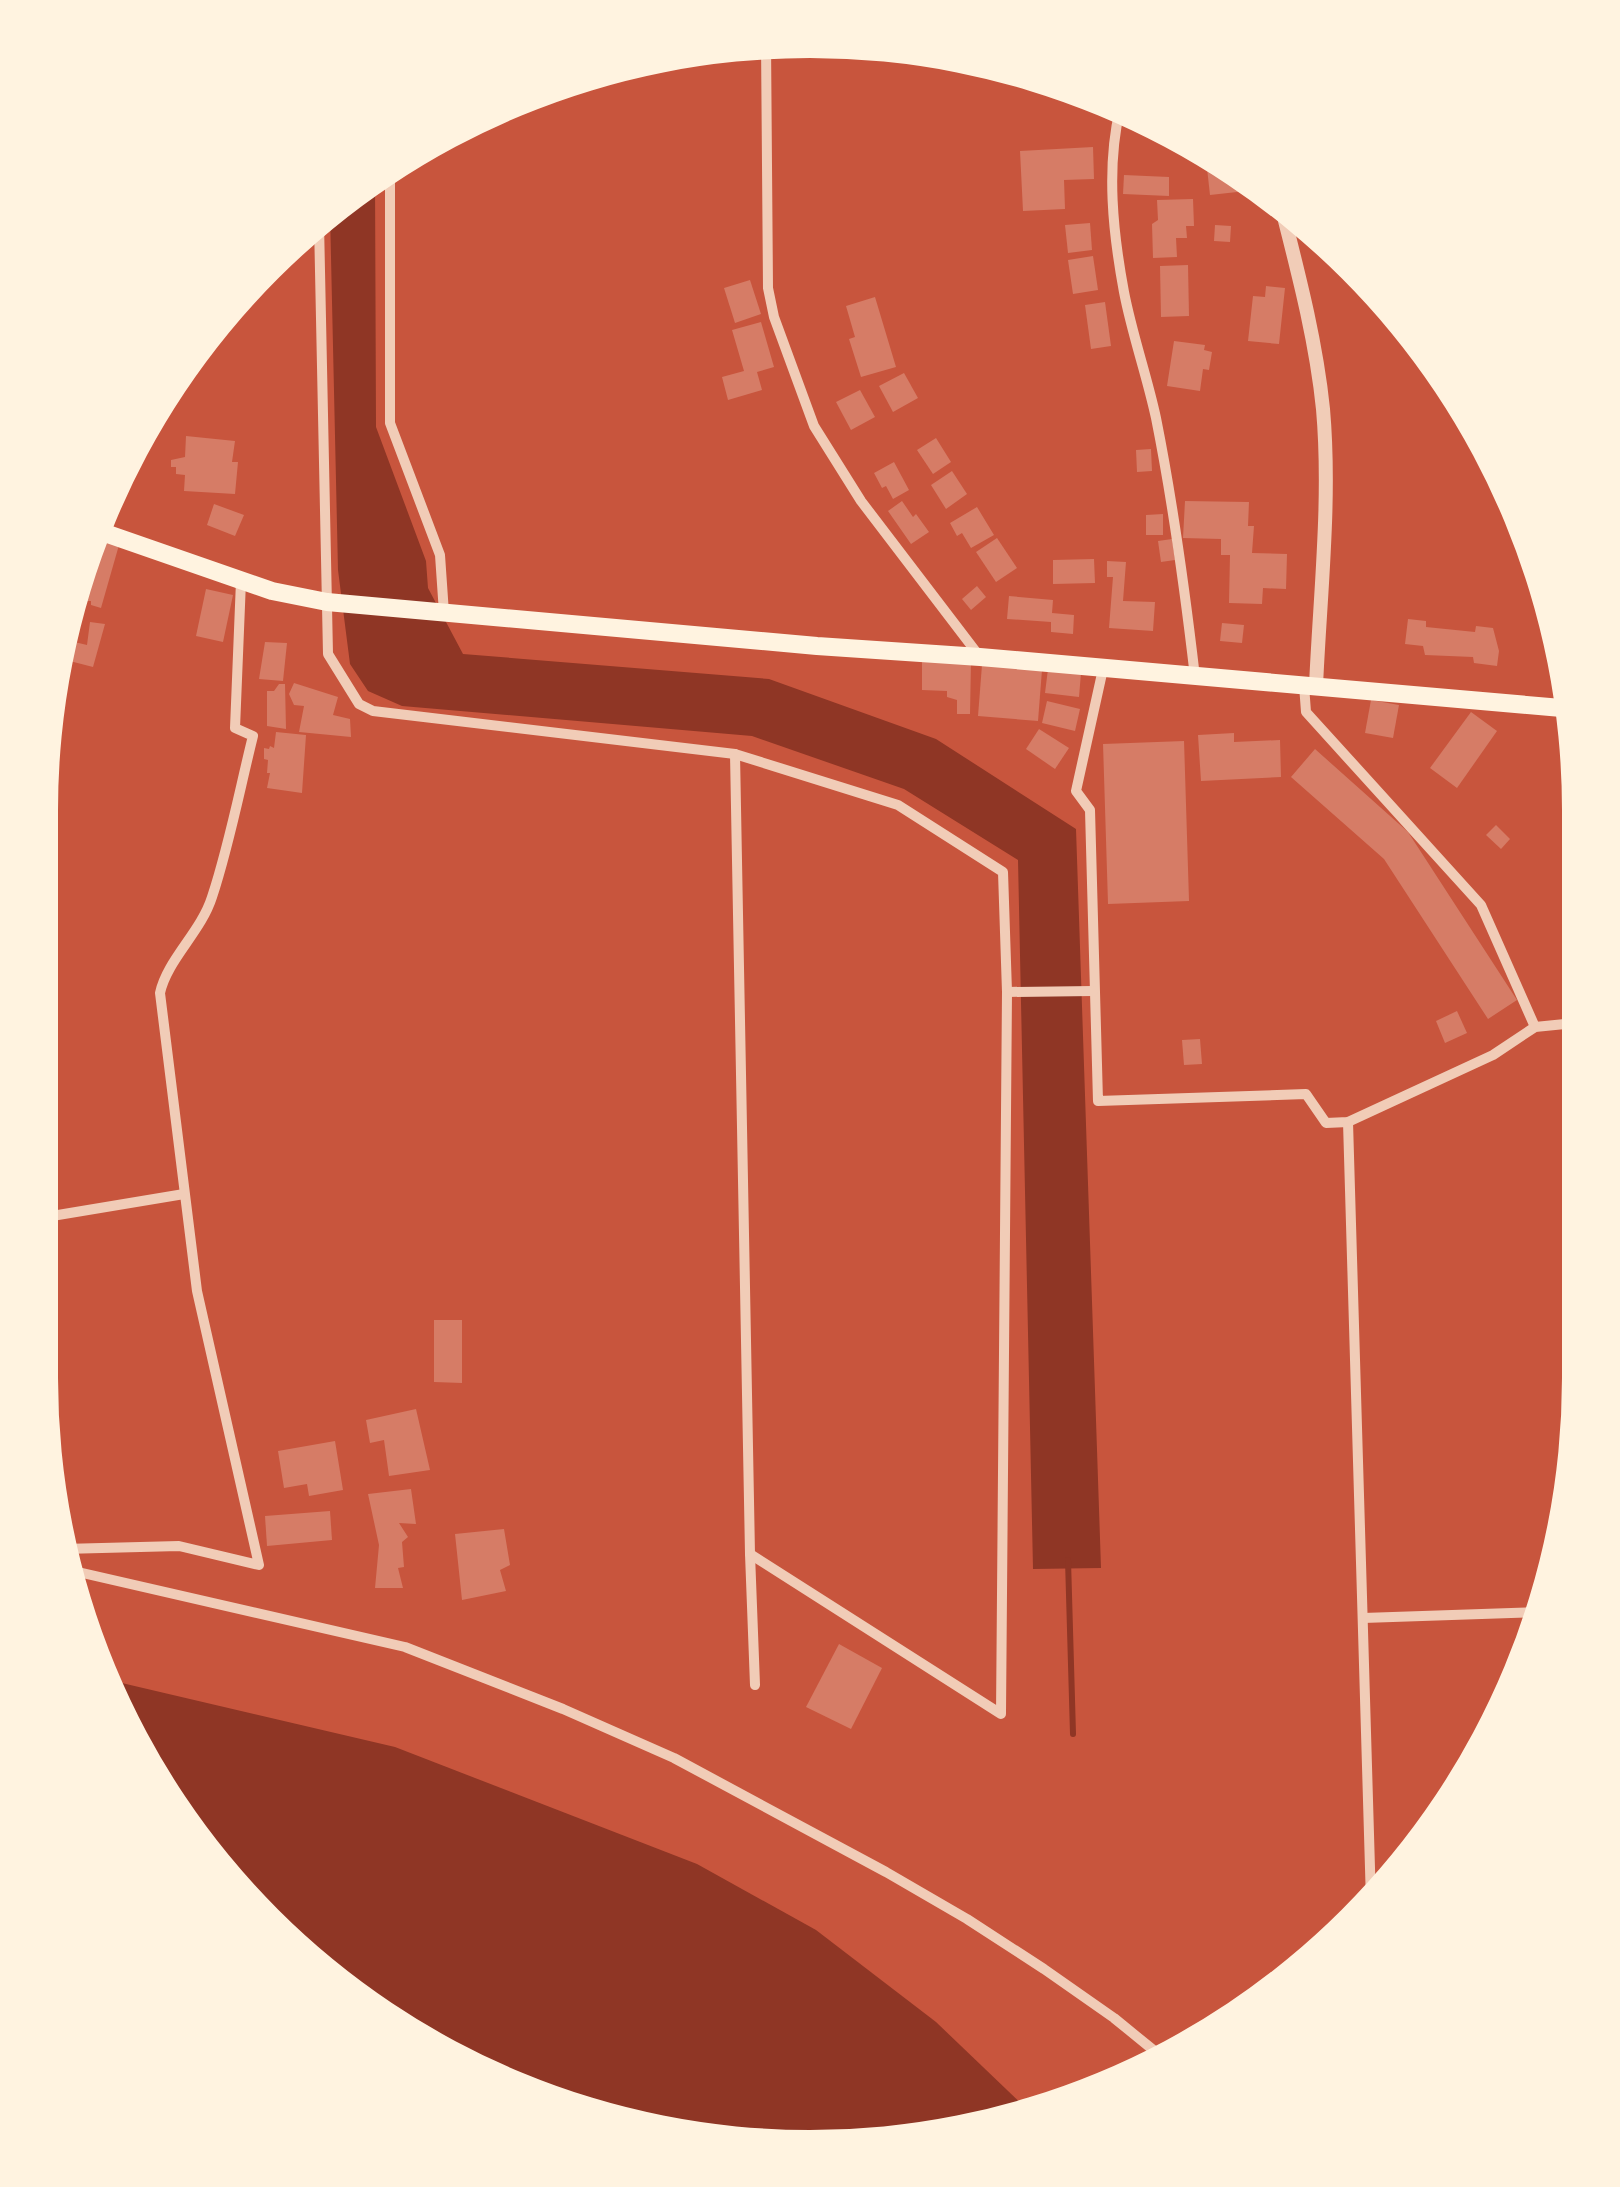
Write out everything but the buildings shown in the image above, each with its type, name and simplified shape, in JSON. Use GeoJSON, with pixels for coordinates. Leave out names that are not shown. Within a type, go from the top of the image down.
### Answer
{"type":"FeatureCollection","features":[{"type":"Feature","properties":{"kind":"main road"},"geometry":{"type":"LineString","coordinates":[[110,535],[272,591],[327,602],[1555,707]]}},
{"type":"Feature","properties":{"kind":"street"},"geometry":{"type":"LineString","coordinates":[[766,59],[768,288],[774,316],[814,426],[860,501],[980,657]]}},
{"type":"Feature","properties":{"kind":"street"},"geometry":{"type":"LineString","coordinates":[[1117,123],[1110,180],[1124,292],[1156,418],[1195,676]]}},
{"type":"Feature","properties":{"kind":"street"},"geometry":{"type":"LineString","coordinates":[[390,185],[390,424],[440,555],[444,613]]}},
{"type":"Feature","properties":{"kind":"street"},"geometry":{"type":"LineString","coordinates":[[1287,229],[1315,353],[1323,410],[1326,482],[1306,712],[1481,905],[1535,1026]]}},
{"type":"Feature","properties":{"kind":"street"},"geometry":{"type":"LineString","coordinates":[[319,240],[328,654],[359,704],[373,710],[735,754],[898,805],[1003,872],[1007,992],[1001,1714],[750,1554]]}},
{"type":"Feature","properties":{"kind":"street"},"geometry":{"type":"LineString","coordinates":[[78,1549],[180,1546],[259,1565],[197,1291],[160,993],[163,978],[195,934],[212,899],[253,736],[235,728],[241,581]]}},
{"type":"Feature","properties":{"kind":"street"},"geometry":{"type":"LineString","coordinates":[[1104,669],[1076,791],[1090,810],[1098,1100],[1306,1094],[1326,1123],[1348,1122],[1493,1055],[1535,1026],[1562,1024]]}},
{"type":"Feature","properties":{"kind":"street"},"geometry":{"type":"LineString","coordinates":[[735,754],[755,1684]]}},
{"type":"Feature","properties":{"kind":"street"},"geometry":{"type":"LineString","coordinates":[[1007,992],[1094,992]]}},
{"type":"Feature","properties":{"kind":"street"},"geometry":{"type":"LineString","coordinates":[[1348,1122],[1370,1879]]}},
{"type":"Feature","properties":{"kind":"street"},"geometry":{"type":"LineString","coordinates":[[58,1215],[184,1194]]}},
{"type":"Feature","properties":{"kind":"street"},"geometry":{"type":"LineString","coordinates":[[83,1573],[406,1647],[563,1708],[674,1758],[967,1919],[1114,2018],[1151,2048]]}},
{"type":"Feature","properties":{"kind":"street"},"geometry":{"type":"LineString","coordinates":[[1363,1618],[1525,1613]]}},
{"type":"Feature","properties":{"kind":"shaded area"},"geometry":{"type":"Polygon","coordinates":[[[375,196],[376,427],[426,561],[428,588],[463,654],[769,679],[936,739],[1076,829],[1101,1568],[1033,1569],[1018,860],[904,789],[752,736],[402,706],[368,691],[350,664],[338,570],[330,231],[375,196]]]}},
{"type":"Feature","properties":{"kind":"shaded area"},"geometry":{"type":"Polygon","coordinates":[[[123,1683],[395,1747],[697,1864],[816,1930],[936,2022],[1018,2100],[908,2123],[810,2130],[761,2128],[663,2115],[615,2104],[522,2072],[477,2052],[392,2003],[314,1943],[278,1909],[244,1873],[184,1795],[123,1683]]]}},
{"type":"Feature","properties":{"kind":"waterway"},"geometry":{"type":"LineString","coordinates":[[1068,1560],[1073,1734]]}}]}
